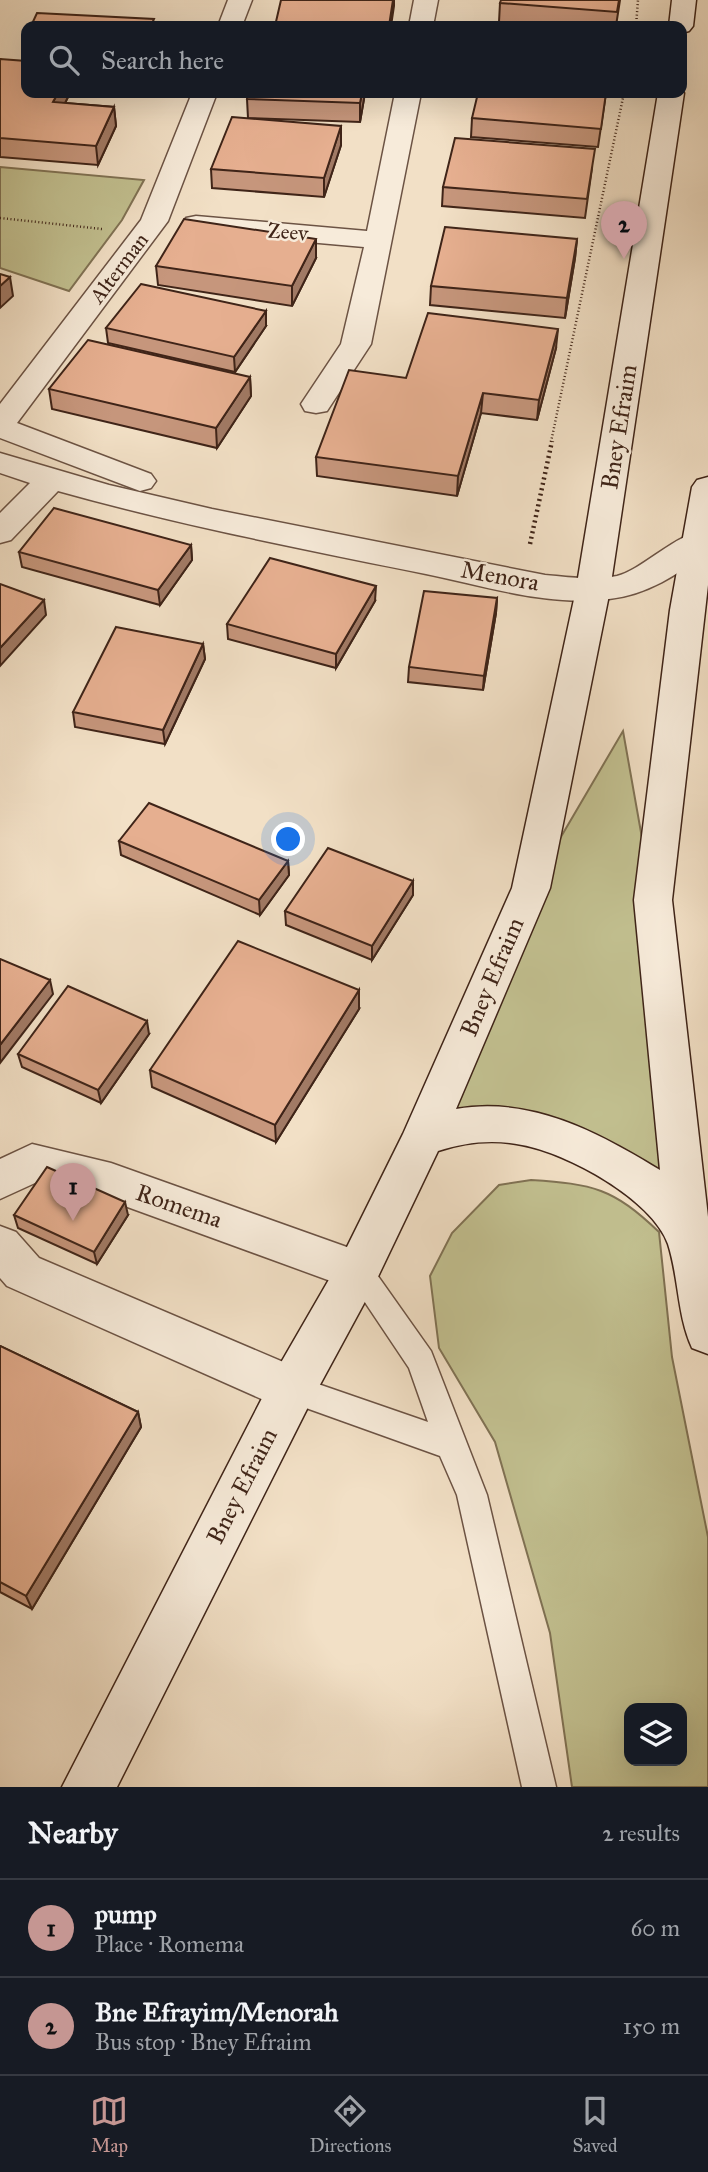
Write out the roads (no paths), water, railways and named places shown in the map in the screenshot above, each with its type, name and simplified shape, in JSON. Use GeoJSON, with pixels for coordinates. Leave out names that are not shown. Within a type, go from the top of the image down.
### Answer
{"type":"FeatureCollection","features":[{"type":"Feature","properties":{"kind":"street"},"geometry":{"type":"LineString","coordinates":[[232,21],[240,0]]}},
{"type":"Feature","properties":{"kind":"street"},"geometry":{"type":"LineString","coordinates":[[422,21],[426,0]]}},
{"type":"Feature","properties":{"kind":"street"},"geometry":{"type":"LineString","coordinates":[[682,21],[684,0]]}},
{"type":"Feature","properties":{"kind":"street","name":"Alterman"},"geometry":{"type":"LineString","coordinates":[[0,426],[150,227],[202,98]]}},
{"type":"Feature","properties":{"kind":"street"},"geometry":{"type":"LineString","coordinates":[[316,404],[356,344],[407,98]]}},
{"type":"Feature","properties":{"kind":"street","name":"Bney Efraim"},"geometry":{"type":"LineString","coordinates":[[89,1787],[292,1389],[358,1271],[423,1138],[531,888],[593,590],[670,98]]}},
{"type":"Feature","properties":{"kind":"street","name":"Zeev"},"geometry":{"type":"LineString","coordinates":[[150,227],[379,240]]}},
{"type":"Feature","properties":{"kind":"street","name":"Menora"},"geometry":{"type":"LineString","coordinates":[[0,426],[289,538]]}},
{"type":"Feature","properties":{"kind":"street","name":"Menora"},"geometry":{"type":"LineString","coordinates":[[0,463],[51,480],[289,538],[523,582],[593,590],[636,581],[680,556],[699,541]]}},
{"type":"Feature","properties":{"kind":"street"},"geometry":{"type":"LineString","coordinates":[[0,532],[51,480]]}},
{"type":"Feature","properties":{"kind":"street"},"geometry":{"type":"LineString","coordinates":[[708,487],[687,610],[653,900],[688,1236],[708,1333]]}},
{"type":"Feature","properties":{"kind":"street"},"geometry":{"type":"LineString","coordinates":[[423,1138],[449,1127],[498,1123],[537,1128],[581,1145],[652,1189],[688,1236]]}},
{"type":"Feature","properties":{"kind":"street","name":"Romema"},"geometry":{"type":"LineString","coordinates":[[0,1180],[32,1163],[111,1182],[358,1271]]}},
{"type":"Feature","properties":{"kind":"street"},"geometry":{"type":"LineString","coordinates":[[0,1246],[23,1272],[292,1389]]}},
{"type":"Feature","properties":{"kind":"lane"},"geometry":{"type":"LineString","coordinates":[[358,1271],[421,1361],[451,1446],[472,1495],[539,1787]]}},
{"type":"Feature","properties":{"kind":"lane"},"geometry":{"type":"LineString","coordinates":[[292,1389],[451,1446]]}},
{"type":"Feature","properties":{"kind":"place","name":"Bne Efrayim/Menorah"},"geometry":{"type":"Point","coordinates":[624,259]}},
{"type":"Feature","properties":{"kind":"place","name":"pump"},"geometry":{"type":"Point","coordinates":[73,1221]}}]}
